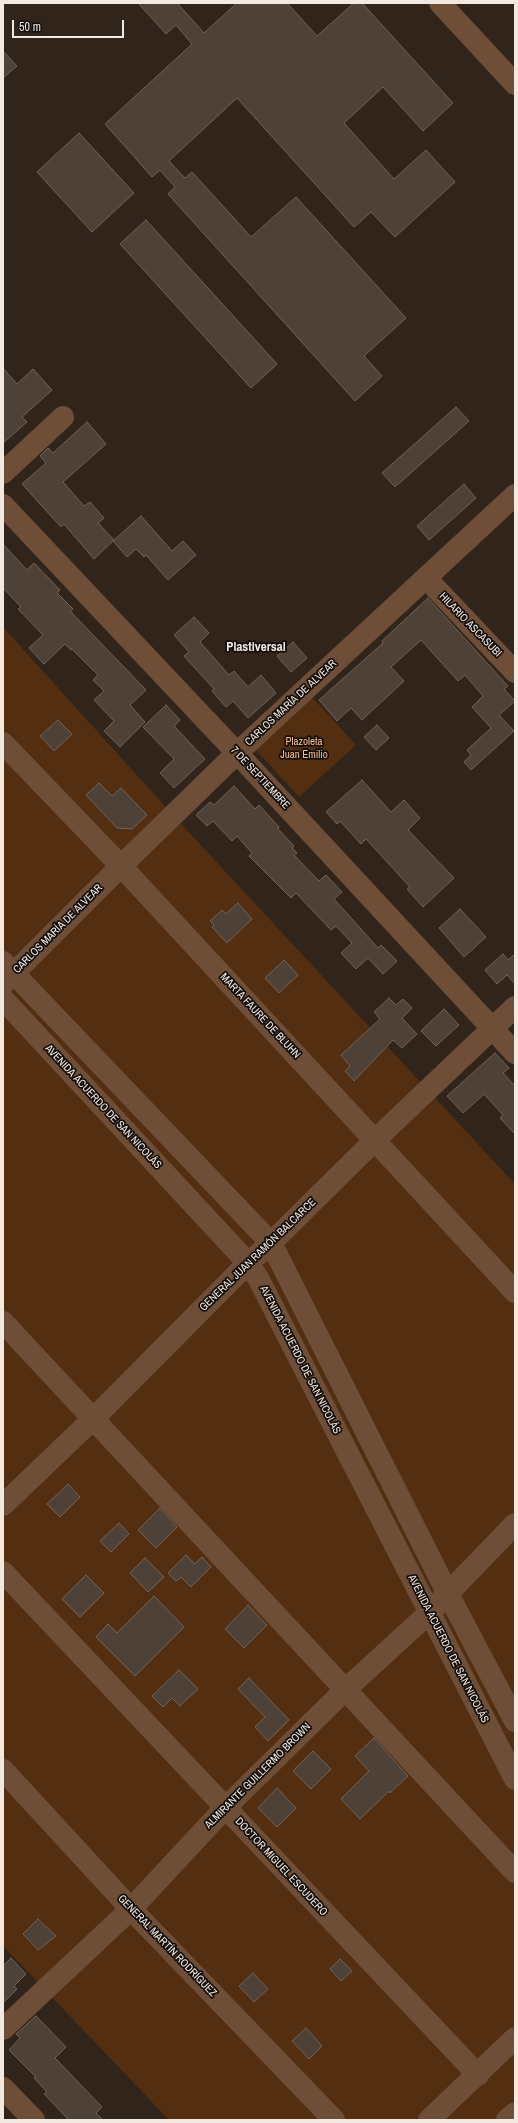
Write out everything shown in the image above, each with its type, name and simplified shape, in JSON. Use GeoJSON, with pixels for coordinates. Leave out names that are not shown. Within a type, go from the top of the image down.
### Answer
{"type":"FeatureCollection","features":[{"type":"Feature","properties":{"kind":"street"},"geometry":{"type":"LineString","coordinates":[[440,3],[515,84]]}},
{"type":"Feature","properties":{"kind":"street"},"geometry":{"type":"LineString","coordinates":[[3,473],[63,418]]}},
{"type":"Feature","properties":{"kind":"street","name":"CARLOS MARÍA DE ALVEAR"},"geometry":{"type":"LineString","coordinates":[[6,973],[121,866],[237,753],[515,495]]}},
{"type":"Feature","properties":{"kind":"street","name":"7 DE SEPTIEMBRE"},"geometry":{"type":"LineString","coordinates":[[3,505],[237,753],[515,1053]]}},
{"type":"Feature","properties":{"kind":"street","name":"HILARIO ASCASUBI"},"geometry":{"type":"LineString","coordinates":[[426,578],[515,672]]}},
{"type":"Feature","properties":{"kind":"street","name":"MARTA FAURE DE BLUHN"},"geometry":{"type":"LineString","coordinates":[[3,743],[121,866],[515,1292]]}},
{"type":"Feature","properties":{"kind":"street"},"geometry":{"type":"LineString","coordinates":[[6,973],[271,1243],[447,1592],[515,1721]]}},
{"type":"Feature","properties":{"kind":"street","name":"AVENIDA ACUERDO DE SAN NICOLÁS"},"geometry":{"type":"LineString","coordinates":[[3,999],[248,1263],[258,1278],[515,1779]]}},
{"type":"Feature","properties":{"kind":"street","name":"GENERAL JUAN RAMÓN BALCARCE"},"geometry":{"type":"LineString","coordinates":[[3,1505],[94,1418],[248,1263],[271,1243],[375,1140],[515,1007]]}},
{"type":"Feature","properties":{"kind":"street"},"geometry":{"type":"LineString","coordinates":[[3,1322],[515,1872]]}},
{"type":"Feature","properties":{"kind":"street","name":"ALMIRANTE GUILLERMO BROWN"},"geometry":{"type":"LineString","coordinates":[[3,2029],[131,1909],[225,1808],[345,1690],[429,1613],[447,1592],[515,1524]]}},
{"type":"Feature","properties":{"kind":"street","name":"DOCTOR MIGUEL ESCUDERO"},"geometry":{"type":"LineString","coordinates":[[3,1572],[478,2074]]}},
{"type":"Feature","properties":{"kind":"street","name":"GENERAL MARTÍN RODRÍGUEZ"},"geometry":{"type":"LineString","coordinates":[[3,1770],[131,1909],[334,2120]]}},
{"type":"Feature","properties":{"kind":"street"},"geometry":{"type":"LineString","coordinates":[[429,2120],[515,2038]]}},
{"type":"Feature","properties":{"kind":"street"},"geometry":{"type":"LineString","coordinates":[[3,2088],[34,2120]]}},
{"type":"Feature","properties":{"kind":"street"},"geometry":{"type":"LineString","coordinates":[[507,2120],[515,2113]]}},
{"type":"Feature","properties":{"kind":"green space"},"geometry":{"type":"Polygon","coordinates":[[[3,627],[173,815],[515,1184],[515,2113],[507,2120],[169,2120],[3,1946],[3,627]]]}},
{"type":"Feature","properties":{"kind":"green space","name":"Plazoleta Juan Emilio"},"geometry":{"type":"Polygon","coordinates":[[[311,696],[356,745],[299,797],[255,749],[311,696]]]}},
{"type":"Feature","properties":{"kind":"building"},"geometry":{"type":"Polygon","coordinates":[[[138,3],[177,3],[204,33],[237,3],[287,3],[317,36],[354,3],[362,3],[453,103],[423,131],[383,87],[344,123],[394,179],[426,150],[455,182],[395,237],[371,212],[354,227],[237,98],[169,161],[185,178],[192,172],[251,237],[296,197],[406,318],[364,356],[382,376],[355,401],[168,194],[175,187],[160,170],[152,177],[105,124],[192,44],[176,25],[166,34],[138,3]]]}},
{"type":"Feature","properties":{"kind":"building"},"geometry":{"type":"Polygon","coordinates":[[[3,51],[17,66],[3,78],[3,51]]]}},
{"type":"Feature","properties":{"kind":"building"},"geometry":{"type":"Polygon","coordinates":[[[79,133],[134,193],[92,232],[37,172],[79,133]]]}},
{"type":"Feature","properties":{"kind":"building"},"geometry":{"type":"Polygon","coordinates":[[[146,220],[277,364],[251,388],[120,244],[146,220]]]}},
{"type":"Feature","properties":{"kind":"building"},"geometry":{"type":"Polygon","coordinates":[[[3,368],[17,384],[33,369],[52,390],[22,417],[27,422],[3,443],[3,368]]]}},
{"type":"Feature","properties":{"kind":"building"},"geometry":{"type":"Polygon","coordinates":[[[456,407],[469,421],[395,487],[382,473],[456,407]]]}},
{"type":"Feature","properties":{"kind":"building"},"geometry":{"type":"Polygon","coordinates":[[[87,422],[106,444],[63,482],[84,506],[90,502],[104,518],[98,523],[114,540],[94,559],[64,524],[61,527],[22,484],[46,463],[40,456],[48,448],[53,453],[87,422]]]}},
{"type":"Feature","properties":{"kind":"building"},"geometry":{"type":"Polygon","coordinates":[[[464,484],[476,498],[429,540],[417,526],[464,484]]]}},
{"type":"Feature","properties":{"kind":"building"},"geometry":{"type":"Polygon","coordinates":[[[141,516],[172,551],[183,541],[196,555],[168,580],[146,555],[144,557],[136,549],[127,557],[113,541],[141,516]]]}},
{"type":"Feature","properties":{"kind":"building"},"geometry":{"type":"Polygon","coordinates":[[[3,544],[27,570],[34,563],[60,590],[57,593],[73,609],[70,611],[146,690],[130,705],[145,722],[120,747],[104,731],[114,721],[94,700],[104,691],[93,680],[98,675],[65,644],[44,664],[29,648],[43,635],[18,609],[21,607],[3,588],[3,544]]]}},
{"type":"Feature","properties":{"kind":"building"},"geometry":{"type":"Polygon","coordinates":[[[428,598],[508,686],[504,689],[515,701],[499,715],[514,731],[471,770],[464,762],[471,755],[467,750],[491,728],[472,707],[483,696],[465,675],[458,681],[421,640],[391,667],[404,681],[362,720],[351,708],[337,721],[319,700],[383,643],[382,641],[428,598]]]}},
{"type":"Feature","properties":{"kind":"building"},"geometry":{"type":"Polygon","coordinates":[[[194,617],[209,633],[200,642],[229,675],[234,671],[248,687],[261,675],[276,693],[248,718],[233,701],[226,707],[212,691],[214,689],[184,656],[189,652],[174,635],[194,617]]]}},
{"type":"Feature","properties":{"kind":"building"},"geometry":{"type":"Polygon","coordinates":[[[293,642],[307,658],[291,672],[277,656],[293,642]]]}},
{"type":"Feature","properties":{"kind":"building"},"geometry":{"type":"Polygon","coordinates":[[[166,705],[180,720],[174,726],[205,759],[174,788],[160,773],[174,759],[143,727],[166,705]]]}},
{"type":"Feature","properties":{"kind":"building"},"geometry":{"type":"Polygon","coordinates":[[[58,720],[72,734],[54,751],[40,736],[58,720]]]}},
{"type":"Feature","properties":{"kind":"building"},"geometry":{"type":"Polygon","coordinates":[[[377,725],[389,738],[376,750],[364,737],[377,725]]]}},
{"type":"Feature","properties":{"kind":"building"},"geometry":{"type":"Polygon","coordinates":[[[362,780],[391,812],[404,800],[420,818],[408,830],[454,878],[423,907],[407,889],[410,887],[366,839],[361,844],[340,821],[337,824],[326,812],[362,780]]]}},
{"type":"Feature","properties":{"kind":"building"},"geometry":{"type":"Polygon","coordinates":[[[99,783],[112,796],[121,788],[147,815],[132,829],[117,828],[86,795],[99,783]]]}},
{"type":"Feature","properties":{"kind":"building"},"geometry":{"type":"Polygon","coordinates":[[[234,786],[255,809],[259,805],[279,827],[278,829],[294,846],[292,848],[297,853],[294,855],[319,881],[326,875],[342,892],[334,899],[378,948],[381,945],[397,961],[383,974],[368,958],[356,969],[341,953],[352,943],[336,926],[331,930],[296,893],[291,898],[249,856],[252,853],[237,836],[232,841],[213,821],[207,826],[196,815],[210,802],[214,805],[234,786]]]}},
{"type":"Feature","properties":{"kind":"building"},"geometry":{"type":"Polygon","coordinates":[[[238,903],[252,919],[227,943],[212,927],[214,925],[210,921],[222,910],[226,914],[238,903]]]}},
{"type":"Feature","properties":{"kind":"building"},"geometry":{"type":"Polygon","coordinates":[[[460,909],[486,937],[464,957],[439,928],[460,909]]]}},
{"type":"Feature","properties":{"kind":"building"},"geometry":{"type":"Polygon","coordinates":[[[503,954],[508,960],[515,954],[515,984],[507,975],[497,984],[485,970],[503,954]]]}},
{"type":"Feature","properties":{"kind":"building"},"geometry":{"type":"Polygon","coordinates":[[[284,960],[298,975],[279,993],[265,978],[284,960]]]}},
{"type":"Feature","properties":{"kind":"building"},"geometry":{"type":"Polygon","coordinates":[[[389,998],[396,1005],[403,999],[412,1008],[402,1018],[417,1034],[402,1048],[393,1040],[354,1081],[345,1071],[350,1066],[341,1055],[380,1019],[374,1012],[389,998]]]}},
{"type":"Feature","properties":{"kind":"building"},"geometry":{"type":"Polygon","coordinates":[[[444,1009],[459,1025],[436,1046],[421,1031],[444,1009]]]}},
{"type":"Feature","properties":{"kind":"building"},"geometry":{"type":"Polygon","coordinates":[[[495,1053],[509,1068],[503,1073],[515,1086],[515,1134],[500,1118],[503,1115],[484,1094],[463,1113],[447,1096],[495,1053]]]}},
{"type":"Feature","properties":{"kind":"building"},"geometry":{"type":"Polygon","coordinates":[[[68,1484],[80,1497],[60,1517],[47,1504],[68,1484]]]}},
{"type":"Feature","properties":{"kind":"building"},"geometry":{"type":"Polygon","coordinates":[[[160,1508],[177,1527],[156,1548],[138,1530],[160,1508]]]}},
{"type":"Feature","properties":{"kind":"building"},"geometry":{"type":"Polygon","coordinates":[[[119,1523],[129,1534],[111,1552],[100,1541],[119,1523]]]}},
{"type":"Feature","properties":{"kind":"building"},"geometry":{"type":"Polygon","coordinates":[[[186,1555],[195,1564],[202,1557],[211,1567],[191,1587],[181,1577],[176,1581],[168,1573],[186,1555]]]}},
{"type":"Feature","properties":{"kind":"building"},"geometry":{"type":"Polygon","coordinates":[[[145,1558],[164,1577],[148,1592],[130,1573],[145,1558]]]}},
{"type":"Feature","properties":{"kind":"building"},"geometry":{"type":"Polygon","coordinates":[[[86,1575],[104,1593],[80,1617],[62,1599],[86,1575]]]}},
{"type":"Feature","properties":{"kind":"building"},"geometry":{"type":"Polygon","coordinates":[[[154,1596],[184,1627],[135,1676],[96,1637],[108,1624],[117,1633],[154,1596]]]}},
{"type":"Feature","properties":{"kind":"building"},"geometry":{"type":"Polygon","coordinates":[[[248,1605],[267,1625],[244,1648],[225,1629],[248,1605]]]}},
{"type":"Feature","properties":{"kind":"building"},"geometry":{"type":"Polygon","coordinates":[[[179,1670],[198,1689],[180,1706],[172,1698],[163,1707],[152,1696],[179,1670]]]}},
{"type":"Feature","properties":{"kind":"building"},"geometry":{"type":"Polygon","coordinates":[[[249,1678],[289,1720],[268,1741],[255,1727],[265,1717],[238,1689],[249,1678]]]}},
{"type":"Feature","properties":{"kind":"building"},"geometry":{"type":"Polygon","coordinates":[[[374,1738],[408,1776],[390,1793],[389,1791],[360,1819],[341,1799],[369,1771],[355,1756],[374,1738]]]}},
{"type":"Feature","properties":{"kind":"building"},"geometry":{"type":"Polygon","coordinates":[[[313,1751],[331,1769],[311,1789],[293,1771],[313,1751]]]}},
{"type":"Feature","properties":{"kind":"building"},"geometry":{"type":"Polygon","coordinates":[[[277,1788],[296,1808],[277,1827],[258,1808],[277,1788]]]}},
{"type":"Feature","properties":{"kind":"building"},"geometry":{"type":"Polygon","coordinates":[[[38,1919],[56,1936],[38,1950],[23,1934],[38,1919]]]}},
{"type":"Feature","properties":{"kind":"building"},"geometry":{"type":"Polygon","coordinates":[[[11,1958],[26,1974],[14,1986],[17,1989],[3,2003],[3,1966],[11,1958]]]}},
{"type":"Feature","properties":{"kind":"building"},"geometry":{"type":"Polygon","coordinates":[[[340,1959],[352,1971],[341,1981],[330,1969],[340,1959]]]}},
{"type":"Feature","properties":{"kind":"building"},"geometry":{"type":"Polygon","coordinates":[[[253,1973],[268,1989],[254,2002],[239,1986],[253,1973]]]}},
{"type":"Feature","properties":{"kind":"building"},"geometry":{"type":"Polygon","coordinates":[[[36,2016],[66,2047],[55,2058],[102,2107],[96,2113],[103,2120],[69,2120],[44,2094],[47,2092],[34,2078],[36,2077],[9,2050],[20,2038],[16,2034],[36,2016]]]}},
{"type":"Feature","properties":{"kind":"building"},"geometry":{"type":"Polygon","coordinates":[[[306,2028],[322,2046],[309,2059],[292,2041],[306,2028]]]}},
{"type":"Feature","properties":{"kind":"district","name":"Plastiversal"},"geometry":{"type":"Point","coordinates":[256,648]}}]}
